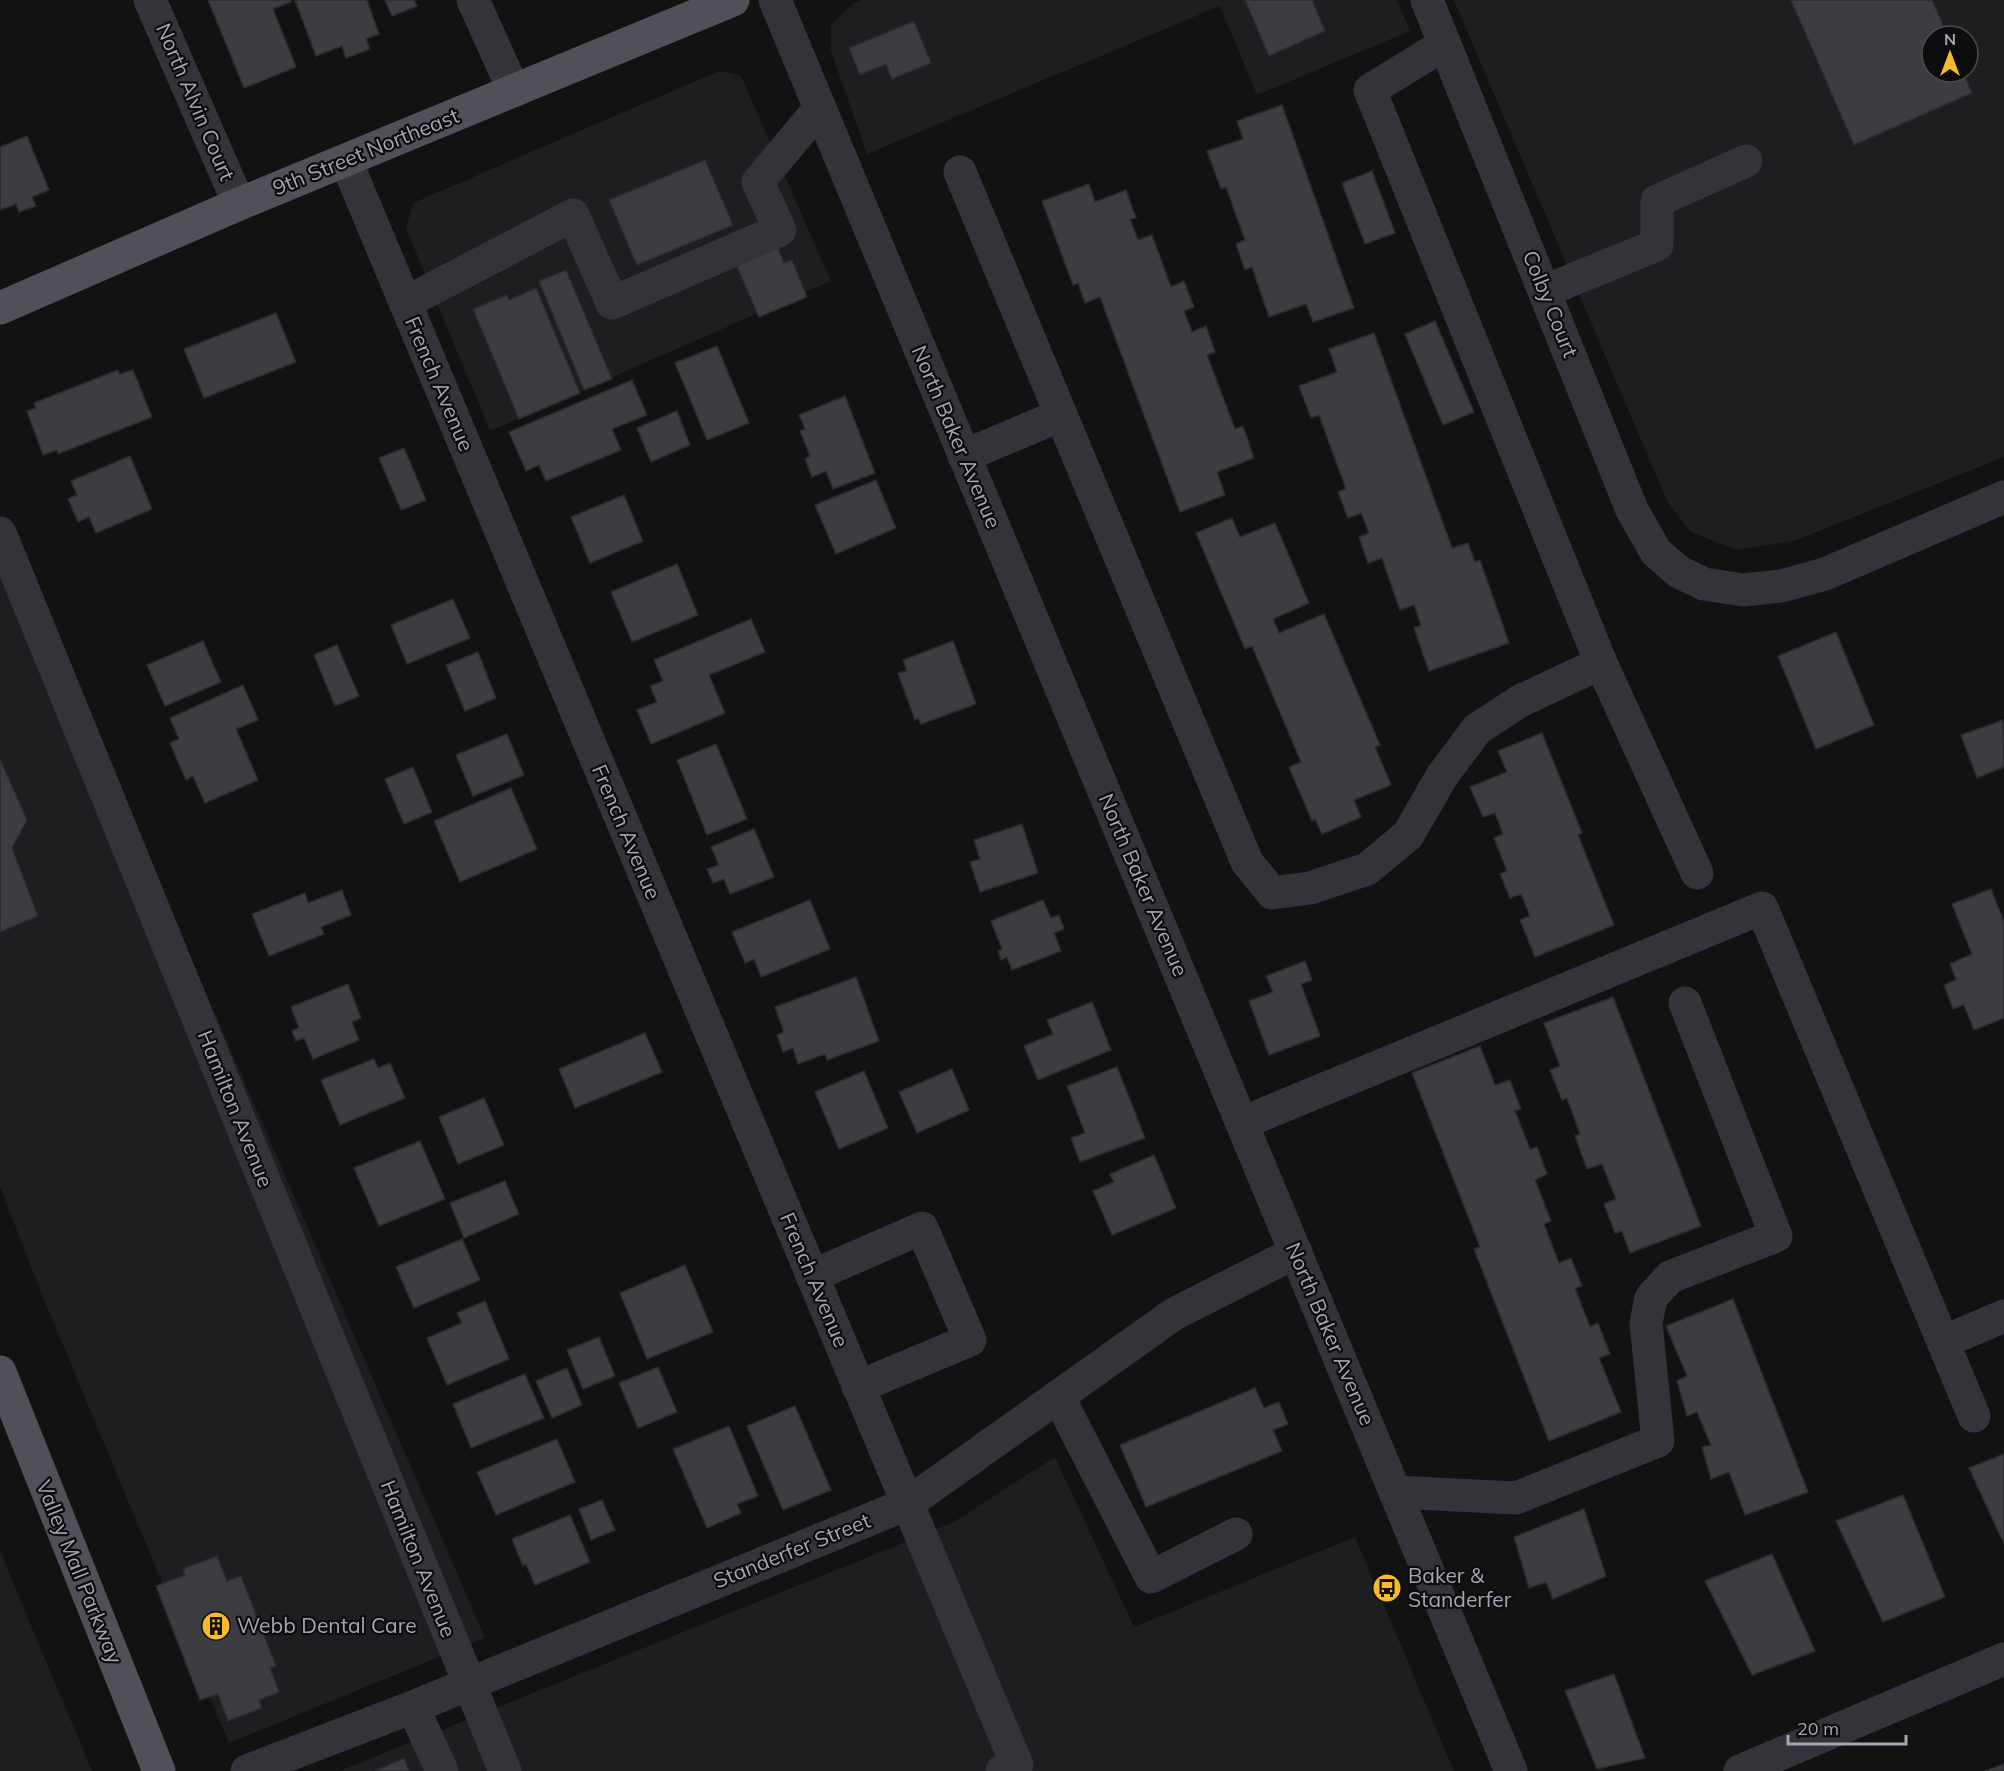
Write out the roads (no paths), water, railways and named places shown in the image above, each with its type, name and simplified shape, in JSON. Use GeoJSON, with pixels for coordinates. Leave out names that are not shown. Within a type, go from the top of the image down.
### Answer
{"type":"FeatureCollection","features":[{"type":"Feature","properties":{"kind":"main road","name":"9th Street Northeast"},"geometry":{"type":"LineString","coordinates":[[0,308],[239,204],[733,0]]}},
{"type":"Feature","properties":{"kind":"main road","name":"Valley Mall Parkway"},"geometry":{"type":"LineString","coordinates":[[2,1381],[159,1771]]}},
{"type":"Feature","properties":{"kind":"street","name":"North Alvin Court"},"geometry":{"type":"LineString","coordinates":[[150,0],[239,204]]}},
{"type":"Feature","properties":{"kind":"street"},"geometry":{"type":"LineString","coordinates":[[473,0],[514,91]]}},
{"type":"Feature","properties":{"kind":"street","name":"North Baker Avenue"},"geometry":{"type":"LineString","coordinates":[[775,0],[1511,1771]]}},
{"type":"Feature","properties":{"kind":"street","name":"Colby Court"},"geometry":{"type":"LineString","coordinates":[[1427,0],[1632,510],[1656,552],[1679,572],[1704,584],[1743,590],[1781,586],[1826,574],[2004,497]]}},
{"type":"Feature","properties":{"kind":"street"},"geometry":{"type":"LineString","coordinates":[[1445,45],[1370,90],[1601,663],[1697,873]]}},
{"type":"Feature","properties":{"kind":"street"},"geometry":{"type":"LineString","coordinates":[[405,303],[573,215],[612,303],[780,230],[758,182],[820,108]]}},
{"type":"Feature","properties":{"kind":"street","name":"French Avenue"},"geometry":{"type":"LineString","coordinates":[[346,161],[1017,1765],[1002,1771]]}},
{"type":"Feature","properties":{"kind":"street"},"geometry":{"type":"LineString","coordinates":[[1545,291],[1657,245],[1657,201],[1746,161]]}},
{"type":"Feature","properties":{"kind":"street"},"geometry":{"type":"LineString","coordinates":[[960,172],[1247,862],[1272,893],[1310,888],[1367,869],[1408,835],[1442,776],[1477,729],[1520,701],[1601,663]]}},
{"type":"Feature","properties":{"kind":"street"},"geometry":{"type":"LineString","coordinates":[[964,456],[1061,415]]}},
{"type":"Feature","properties":{"kind":"street","name":"Hamilton Avenue"},"geometry":{"type":"LineString","coordinates":[[0,533],[505,1771]]}},
{"type":"Feature","properties":{"kind":"street"},"geometry":{"type":"LineString","coordinates":[[1242,1123],[1762,908],[1974,1416]]}},
{"type":"Feature","properties":{"kind":"street"},"geometry":{"type":"LineString","coordinates":[[1395,1492],[1516,1498],[1658,1441],[1646,1323],[1651,1298],[1670,1276],[1776,1236],[1685,1003]]}},
{"type":"Feature","properties":{"kind":"street"},"geometry":{"type":"LineString","coordinates":[[812,1276],[922,1228],[970,1340],[858,1387]]}},
{"type":"Feature","properties":{"kind":"street","name":"Standerfer Street"},"geometry":{"type":"LineString","coordinates":[[246,1771],[287,1764],[413,1707],[907,1503],[1174,1314],[1296,1252]]}},
{"type":"Feature","properties":{"kind":"street"},"geometry":{"type":"LineString","coordinates":[[1943,1342],[2004,1317]]}},
{"type":"Feature","properties":{"kind":"street"},"geometry":{"type":"LineString","coordinates":[[1058,1396],[1151,1577],[1236,1534]]}},
{"type":"Feature","properties":{"kind":"street"},"geometry":{"type":"LineString","coordinates":[[1740,1771],[2004,1659]]}},
{"type":"Feature","properties":{"kind":"street"},"geometry":{"type":"LineString","coordinates":[[413,1707],[442,1771]]}},
{"type":"Feature","properties":{"kind":"place","name":"Baker & Standerfer"},"geometry":{"type":"Point","coordinates":[1387,1588]}},
{"type":"Feature","properties":{"kind":"place","name":"Webb Dental Care"},"geometry":{"type":"Point","coordinates":[216,1626]}}]}
